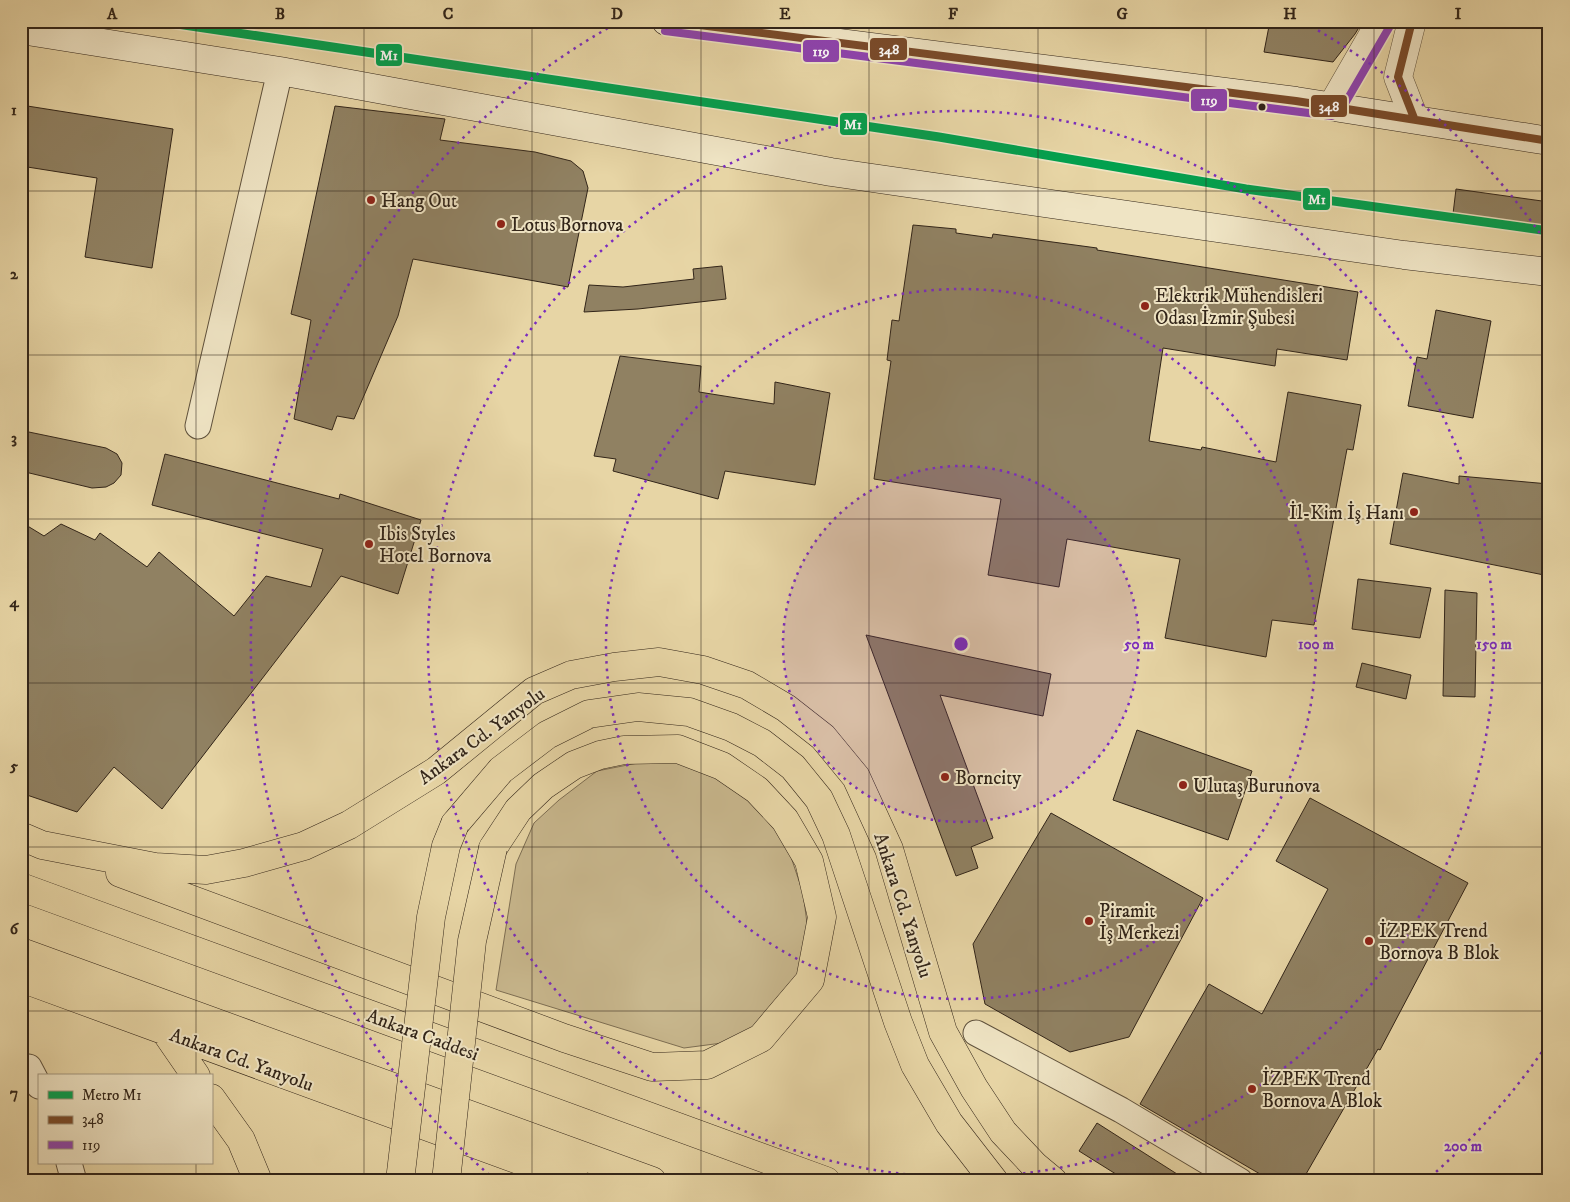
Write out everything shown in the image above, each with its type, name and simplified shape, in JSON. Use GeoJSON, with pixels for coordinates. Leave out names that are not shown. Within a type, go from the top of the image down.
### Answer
{"type":"FeatureCollection","features":[{"type":"Feature","properties":{"kind":"main road"},"geometry":{"type":"LineString","coordinates":[[666,21],[1332,106],[1549,141]]}},
{"type":"Feature","properties":{"kind":"main road"},"geometry":{"type":"LineString","coordinates":[[1332,106],[1382,21]]}},
{"type":"Feature","properties":{"kind":"main road"},"geometry":{"type":"LineString","coordinates":[[1412,21],[1398,76],[1414,118]]}},
{"type":"Feature","properties":{"kind":"main road"},"geometry":{"type":"LineString","coordinates":[[21,30],[280,71],[831,172],[1404,255],[1549,272]]}},
{"type":"Feature","properties":{"kind":"main road","name":"Ankara Cd. Yanyolu"},"geometry":{"type":"LineString","coordinates":[[32,841],[155,867],[206,870],[244,863],[304,846],[349,825],[436,770],[534,691],[571,675],[614,667],[659,662],[703,670],[747,685],[786,708],[823,737],[856,777],[889,849],[943,1032],[974,1088],[1003,1132],[1035,1166],[1053,1181]]}},
{"type":"Feature","properties":{"kind":"main road"},"geometry":{"type":"LineString","coordinates":[[400,1181],[431,917],[446,846],[455,824],[501,770],[547,736],[589,714],[638,706],[688,712],[731,726],[762,743],[793,767],[819,799],[836,835],[898,1022],[915,1065],[949,1123],[994,1181]]}},
{"type":"Feature","properties":{"kind":"main road"},"geometry":{"type":"LineString","coordinates":[[32,841],[564,1038],[652,1067],[707,1065],[761,1038],[810,980],[822,917],[809,861],[785,820],[756,790],[722,766],[678,749],[624,750],[600,755],[574,765],[543,786],[518,810],[493,848],[472,941],[446,1181]]}},
{"type":"Feature","properties":{"kind":"main road","name":"Ankara Caddesi"},"geometry":{"type":"LineString","coordinates":[[21,888],[826,1181]]}},
{"type":"Feature","properties":{"kind":"main road"},"geometry":{"type":"LineString","coordinates":[[21,952],[652,1181]]}},
{"type":"Feature","properties":{"kind":"main road","name":"Ankara Cd. Yanyolu"},"geometry":{"type":"LineString","coordinates":[[21,978],[576,1181]]}},
{"type":"Feature","properties":{"kind":"main road"},"geometry":{"type":"LineString","coordinates":[[165,1031],[195,1074]]}},
{"type":"Feature","properties":{"kind":"main road"},"geometry":{"type":"LineString","coordinates":[[212,1099],[241,1140],[258,1181]]}},
{"type":"Feature","properties":{"kind":"street"},"geometry":{"type":"LineString","coordinates":[[198,426],[280,71]]}},
{"type":"Feature","properties":{"kind":"street"},"geometry":{"type":"LineString","coordinates":[[976,1033],[1122,1110],[1240,1181]]}},
{"type":"Feature","properties":{"kind":"street"},"geometry":{"type":"LineString","coordinates":[[21,1073],[29,1067],[38,1084]]}},
{"type":"Feature","properties":{"kind":"street"},"geometry":{"type":"LineString","coordinates":[[69,1164],[74,1181]]}},
{"type":"Feature","properties":{"kind":"shaded area"},"geometry":{"type":"Polygon","coordinates":[[[663,758],[706,770],[754,805],[784,836],[803,893],[809,938],[797,976],[750,1030],[722,1043],[684,1048],[496,990],[516,864],[534,823],[559,800],[597,771],[663,758]]]}},
{"type":"Feature","properties":{"kind":"building"},"geometry":{"type":"Polygon","coordinates":[[[1270,21],[1363,21],[1333,62],[1264,52],[1270,21]]]}},
{"type":"Feature","properties":{"kind":"building"},"geometry":{"type":"Polygon","coordinates":[[[21,105],[173,129],[152,268],[85,257],[97,178],[21,166],[21,105]]]}},
{"type":"Feature","properties":{"kind":"building"},"geometry":{"type":"Polygon","coordinates":[[[335,106],[445,119],[440,140],[535,152],[571,161],[583,171],[588,188],[568,287],[413,259],[398,316],[354,419],[337,416],[332,430],[294,419],[311,320],[291,314],[335,106]]]}},
{"type":"Feature","properties":{"kind":"building"},"geometry":{"type":"Polygon","coordinates":[[[1456,189],[1549,202],[1549,226],[1453,214],[1456,189]]]}},
{"type":"Feature","properties":{"kind":"building"},"geometry":{"type":"Polygon","coordinates":[[[913,225],[956,229],[956,233],[992,238],[993,234],[1097,248],[1097,250],[1358,292],[1347,360],[1277,349],[1275,366],[1163,348],[1149,441],[1201,450],[1202,447],[1276,462],[1288,392],[1361,405],[1353,450],[1347,449],[1314,625],[1272,620],[1266,657],[1165,638],[1180,559],[1067,539],[1059,587],[988,575],[1001,499],[874,479],[891,361],[887,360],[892,320],[899,321],[913,225]]]}},
{"type":"Feature","properties":{"kind":"building"},"geometry":{"type":"Polygon","coordinates":[[[722,266],[726,299],[638,309],[584,312],[589,285],[623,287],[694,279],[693,269],[722,266]]]}},
{"type":"Feature","properties":{"kind":"building"},"geometry":{"type":"Polygon","coordinates":[[[1436,310],[1491,321],[1473,418],[1408,406],[1417,357],[1427,359],[1436,310]]]}},
{"type":"Feature","properties":{"kind":"building"},"geometry":{"type":"Polygon","coordinates":[[[620,356],[701,366],[699,392],[774,404],[775,382],[830,393],[815,485],[725,471],[718,499],[613,471],[616,459],[594,456],[620,356]]]}},
{"type":"Feature","properties":{"kind":"building"},"geometry":{"type":"Polygon","coordinates":[[[24,431],[106,448],[117,454],[122,463],[121,475],[114,483],[106,487],[92,488],[21,471],[21,446],[24,431]]]}},
{"type":"Feature","properties":{"kind":"building"},"geometry":{"type":"Polygon","coordinates":[[[165,454],[339,499],[340,494],[421,520],[398,594],[341,576],[162,809],[114,767],[77,812],[21,793],[21,522],[44,536],[61,524],[95,540],[100,533],[147,567],[159,552],[234,616],[266,576],[311,587],[323,549],[152,505],[165,454]]]}},
{"type":"Feature","properties":{"kind":"building"},"geometry":{"type":"Polygon","coordinates":[[[1403,473],[1459,484],[1459,476],[1549,484],[1549,576],[1390,544],[1403,473]]]}},
{"type":"Feature","properties":{"kind":"building"},"geometry":{"type":"Polygon","coordinates":[[[1358,579],[1431,588],[1420,638],[1352,629],[1358,579]]]}},
{"type":"Feature","properties":{"kind":"building"},"geometry":{"type":"Polygon","coordinates":[[[1445,590],[1477,593],[1475,697],[1443,696],[1445,590]]]}},
{"type":"Feature","properties":{"kind":"building","name":"Borncity"},"geometry":{"type":"Polygon","coordinates":[[[866,635],[1051,674],[1043,716],[940,695],[993,838],[971,847],[978,868],[956,876],[866,635]]]}},
{"type":"Feature","properties":{"kind":"building"},"geometry":{"type":"Polygon","coordinates":[[[1362,663],[1411,675],[1406,699],[1356,687],[1362,663]]]}},
{"type":"Feature","properties":{"kind":"building","name":"Ulutaş Burunova"},"geometry":{"type":"Polygon","coordinates":[[[1137,730],[1252,771],[1228,840],[1113,800],[1137,730]]]}},
{"type":"Feature","properties":{"kind":"building"},"geometry":{"type":"Polygon","coordinates":[[[1310,798],[1468,883],[1380,1050],[1378,1049],[1302,1181],[1272,1181],[1140,1104],[1209,984],[1262,1014],[1328,889],[1276,861],[1310,798]]]}},
{"type":"Feature","properties":{"kind":"building","name":"Piramit İş Merkezi"},"geometry":{"type":"Polygon","coordinates":[[[1051,813],[1203,898],[1129,1037],[1070,1052],[985,1004],[973,944],[1051,813]]]}},
{"type":"Feature","properties":{"kind":"building"},"geometry":{"type":"Polygon","coordinates":[[[1097,1123],[1188,1181],[1127,1181],[1079,1151],[1097,1123]]]}},
{"type":"Feature","properties":{"kind":"metro line","name":"M1"},"geometry":{"type":"LineString","coordinates":[[157,21],[939,137],[1246,189],[1549,231]]}},
{"type":"Feature","properties":{"kind":"transit line","name":"348"},"geometry":{"type":"LineString","coordinates":[[668,21],[1296,101],[1549,141]]}},
{"type":"Feature","properties":{"kind":"transit line","name":"348"},"geometry":{"type":"LineString","coordinates":[[1412,21],[1398,77],[1414,118]]}},
{"type":"Feature","properties":{"kind":"transit line","name":"119"},"geometry":{"type":"LineString","coordinates":[[665,31],[1332,116],[1340,112],[1390,26]]}},
{"type":"Feature","properties":{"kind":"place","name":"Hang Out"},"geometry":{"type":"Point","coordinates":[371,200]}},
{"type":"Feature","properties":{"kind":"place","name":"Lotus Bornova"},"geometry":{"type":"Point","coordinates":[501,224]}},
{"type":"Feature","properties":{"kind":"place","name":"Elektrik Mühendisleri Odası İzmir Şubesi"},"geometry":{"type":"Point","coordinates":[1145,306]}},
{"type":"Feature","properties":{"kind":"place","name":"İl-Kim İş Hanı"},"geometry":{"type":"Point","coordinates":[1414,512]}},
{"type":"Feature","properties":{"kind":"place","name":"Ibis Styles Hotel Bornova"},"geometry":{"type":"Point","coordinates":[369,544]}},
{"type":"Feature","properties":{"kind":"place","name":"Borncity"},"geometry":{"type":"Point","coordinates":[945,777]}},
{"type":"Feature","properties":{"kind":"place","name":"Ulutaş Burunova"},"geometry":{"type":"Point","coordinates":[1183,785]}},
{"type":"Feature","properties":{"kind":"place","name":"Piramit İş Merkezi"},"geometry":{"type":"Point","coordinates":[1089,921]}},
{"type":"Feature","properties":{"kind":"place","name":"İZPEK Trend Bornova B Blok"},"geometry":{"type":"Point","coordinates":[1369,941]}},
{"type":"Feature","properties":{"kind":"place","name":"İZPEK Trend Bornova A Blok"},"geometry":{"type":"Point","coordinates":[1252,1089]}}]}
